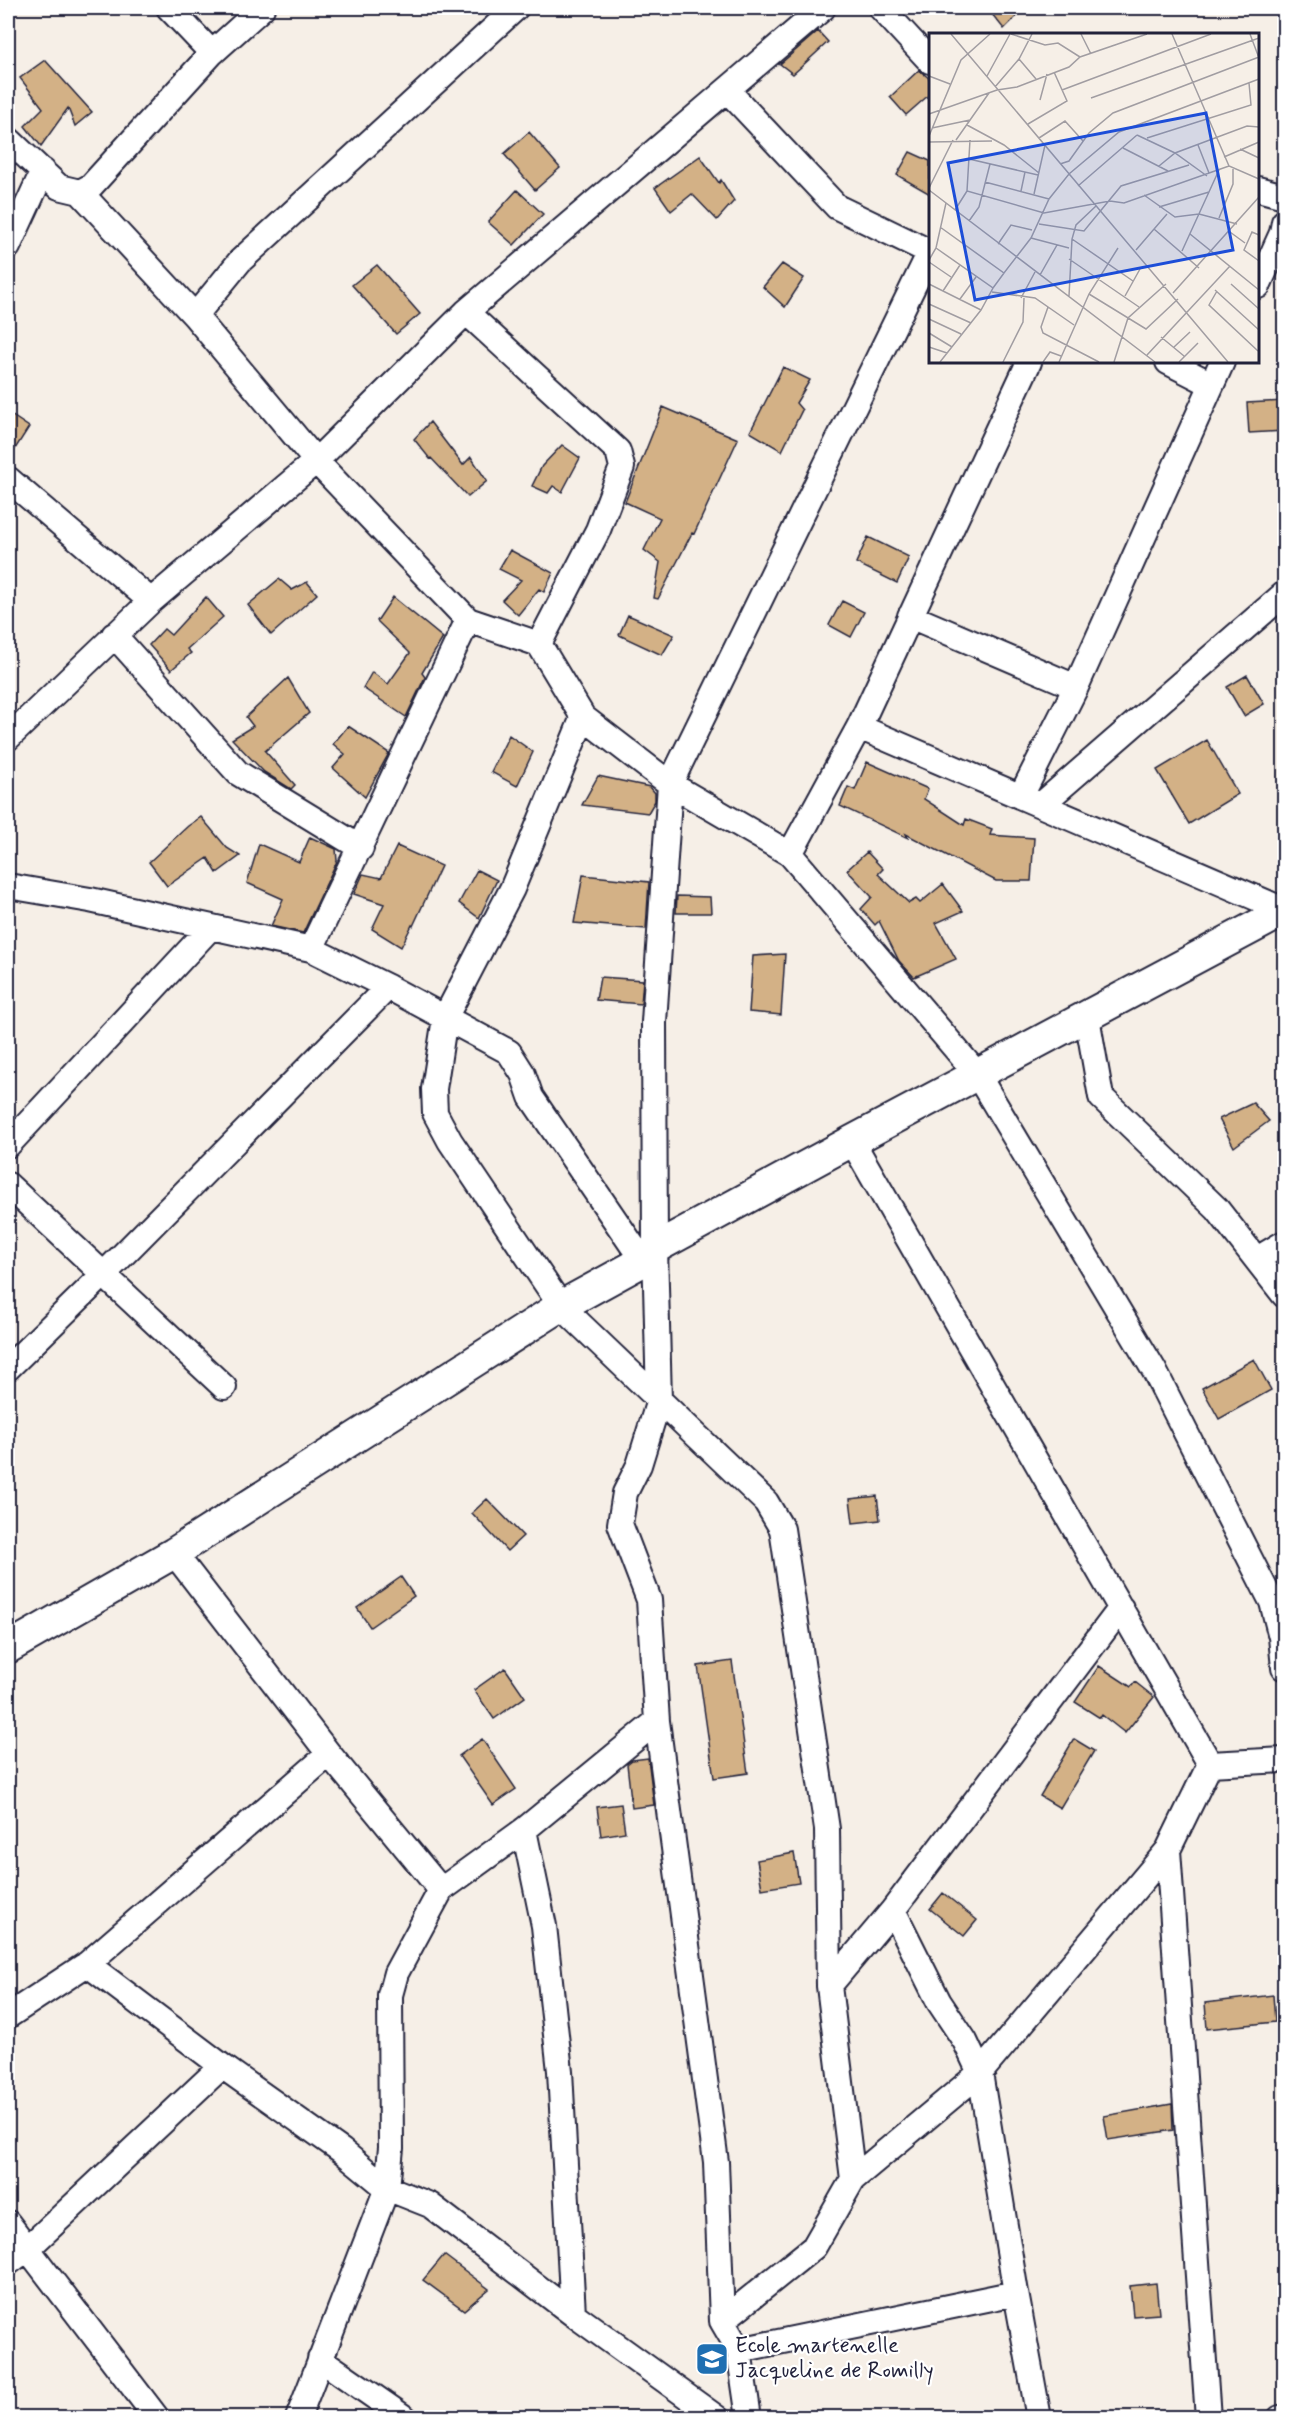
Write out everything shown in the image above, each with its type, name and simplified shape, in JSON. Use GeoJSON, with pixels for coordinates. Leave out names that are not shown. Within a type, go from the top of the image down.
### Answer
{"type":"FeatureCollection","features":[{"type":"Feature","properties":{"kind":"street"},"geometry":{"type":"LineString","coordinates":[[169,8],[212,53]]}},
{"type":"Feature","properties":{"kind":"street"},"geometry":{"type":"LineString","coordinates":[[80,192],[91,186],[212,53],[262,8]]}},
{"type":"Feature","properties":{"kind":"street"},"geometry":{"type":"LineString","coordinates":[[195,316],[240,261],[516,8]]}},
{"type":"Feature","properties":{"kind":"street"},"geometry":{"type":"LineString","coordinates":[[8,738],[114,634],[316,461],[466,312],[823,8]]}},
{"type":"Feature","properties":{"kind":"street"},"geometry":{"type":"LineString","coordinates":[[881,8],[929,60]]}},
{"type":"Feature","properties":{"kind":"street"},"geometry":{"type":"LineString","coordinates":[[727,90],[837,207],[929,252]]}},
{"type":"Feature","properties":{"kind":"street"},"geometry":{"type":"LineString","coordinates":[[8,139],[59,187],[80,192],[195,316],[316,461],[468,620],[539,644],[583,717],[670,784],[790,854],[977,1074],[1154,1370],[1272,1602],[1281,1637],[1284,1668]]}},
{"type":"Feature","properties":{"kind":"street"},"geometry":{"type":"LineString","coordinates":[[8,247],[43,171]]}},
{"type":"Feature","properties":{"kind":"street"},"geometry":{"type":"LineString","coordinates":[[1259,190],[1284,196]]}},
{"type":"Feature","properties":{"kind":"street"},"geometry":{"type":"LineString","coordinates":[[1259,282],[1282,232],[1284,222]]}},
{"type":"Feature","properties":{"kind":"street"},"geometry":{"type":"LineString","coordinates":[[749,2418],[739,2350],[722,2321],[716,2162],[657,1721],[649,1600],[620,1524],[625,1493],[639,1466],[659,1400],[649,1255],[654,1022],[670,784],[929,254]]}},
{"type":"Feature","properties":{"kind":"street"},"geometry":{"type":"LineString","coordinates":[[466,312],[618,450],[622,467],[598,530],[539,644]]}},
{"type":"Feature","properties":{"kind":"street"},"geometry":{"type":"LineString","coordinates":[[790,854],[859,727],[1029,363]]}},
{"type":"Feature","properties":{"kind":"street"},"geometry":{"type":"LineString","coordinates":[[1170,363],[1212,384]]}},
{"type":"Feature","properties":{"kind":"street"},"geometry":{"type":"LineString","coordinates":[[1031,800],[1076,687],[1222,363]]}},
{"type":"Feature","properties":{"kind":"street"},"geometry":{"type":"LineString","coordinates":[[8,479],[151,601]]}},
{"type":"Feature","properties":{"kind":"street"},"geometry":{"type":"LineString","coordinates":[[1031,800],[1284,594]]}},
{"type":"Feature","properties":{"kind":"street"},"geometry":{"type":"LineString","coordinates":[[910,616],[1076,687]]}},
{"type":"Feature","properties":{"kind":"street"},"geometry":{"type":"LineString","coordinates":[[311,949],[468,620]]}},
{"type":"Feature","properties":{"kind":"street"},"geometry":{"type":"LineString","coordinates":[[114,634],[238,773],[361,848]]}},
{"type":"Feature","properties":{"kind":"street"},"geometry":{"type":"LineString","coordinates":[[583,717],[512,889],[445,1018],[434,1089],[435,1113],[450,1141],[561,1306],[766,1502],[783,1529],[827,1829],[830,1986],[853,2180]]}},
{"type":"Feature","properties":{"kind":"street"},"geometry":{"type":"LineString","coordinates":[[859,727],[1284,911]]}},
{"type":"Feature","properties":{"kind":"street"},"geometry":{"type":"LineString","coordinates":[[8,886],[90,900],[311,949],[388,987],[509,1052],[523,1074],[531,1097],[649,1255]]}},
{"type":"Feature","properties":{"kind":"street"},"geometry":{"type":"LineString","coordinates":[[8,1648],[174,1553],[561,1306],[649,1255],[852,1141],[1284,911]]}},
{"type":"Feature","properties":{"kind":"street"},"geometry":{"type":"LineString","coordinates":[[8,1145],[211,927]]}},
{"type":"Feature","properties":{"kind":"street"},"geometry":{"type":"LineString","coordinates":[[8,1368],[104,1275],[388,987]]}},
{"type":"Feature","properties":{"kind":"street"},"geometry":{"type":"LineString","coordinates":[[1087,1017],[1101,1097],[1217,1209],[1284,1295]]}},
{"type":"Feature","properties":{"kind":"street"},"geometry":{"type":"LineString","coordinates":[[852,1141],[1210,1764]]}},
{"type":"Feature","properties":{"kind":"street"},"geometry":{"type":"LineString","coordinates":[[8,1185],[224,1387]]}},
{"type":"Feature","properties":{"kind":"street"},"geometry":{"type":"LineString","coordinates":[[1257,1259],[1284,1242]]}},
{"type":"Feature","properties":{"kind":"street"},"geometry":{"type":"LineString","coordinates":[[174,1553],[329,1754],[441,1890]]}},
{"type":"Feature","properties":{"kind":"street"},"geometry":{"type":"LineString","coordinates":[[830,1986],[893,1910],[1121,1608]]}},
{"type":"Feature","properties":{"kind":"street"},"geometry":{"type":"LineString","coordinates":[[298,2418],[387,2188],[391,2148],[390,1995],[396,1973],[441,1890],[524,1830],[657,1721]]}},
{"type":"Feature","properties":{"kind":"street"},"geometry":{"type":"LineString","coordinates":[[8,2016],[87,1964],[329,1754]]}},
{"type":"Feature","properties":{"kind":"street"},"geometry":{"type":"LineString","coordinates":[[1210,1764],[1284,1760]]}},
{"type":"Feature","properties":{"kind":"street"},"geometry":{"type":"LineString","coordinates":[[722,2321],[813,2247],[853,2180],[980,2073],[1168,1850],[1210,1764]]}},
{"type":"Feature","properties":{"kind":"street"},"geometry":{"type":"LineString","coordinates":[[524,1830],[544,1926],[560,2071],[573,2314]]}},
{"type":"Feature","properties":{"kind":"street"},"geometry":{"type":"LineString","coordinates":[[1168,1850],[1208,2418]]}},
{"type":"Feature","properties":{"kind":"street"},"geometry":{"type":"LineString","coordinates":[[893,1910],[939,2002],[965,2041],[980,2073],[1039,2418]]}},
{"type":"Feature","properties":{"kind":"street"},"geometry":{"type":"LineString","coordinates":[[87,1964],[222,2066],[342,2151],[387,2188],[430,2205],[573,2314],[717,2418]]}},
{"type":"Feature","properties":{"kind":"street"},"geometry":{"type":"LineString","coordinates":[[8,2264],[27,2249],[222,2066]]}},
{"type":"Feature","properties":{"kind":"street"},"geometry":{"type":"LineString","coordinates":[[8,2223],[157,2418]]}},
{"type":"Feature","properties":{"kind":"street"},"geometry":{"type":"LineString","coordinates":[[739,2350],[1016,2293]]}},
{"type":"Feature","properties":{"kind":"street"},"geometry":{"type":"LineString","coordinates":[[320,2359],[405,2418]]}},
{"type":"Feature","properties":{"kind":"building"},"geometry":{"type":"Polygon","coordinates":[[[987,8],[1025,8],[1004,29],[987,8]]]}},
{"type":"Feature","properties":{"kind":"building"},"geometry":{"type":"Polygon","coordinates":[[[818,31],[828,42],[793,74],[780,64],[818,31]]]}},
{"type":"Feature","properties":{"kind":"building"},"geometry":{"type":"Polygon","coordinates":[[[45,60],[92,112],[75,126],[68,108],[41,146],[25,126],[43,108],[20,78],[45,60]]]}},
{"type":"Feature","properties":{"kind":"building"},"geometry":{"type":"Polygon","coordinates":[[[919,70],[929,78],[929,95],[906,115],[890,97],[919,70]]]}},
{"type":"Feature","properties":{"kind":"building"},"geometry":{"type":"Polygon","coordinates":[[[529,132],[560,168],[535,190],[504,154],[529,132]]]}},
{"type":"Feature","properties":{"kind":"building"},"geometry":{"type":"Polygon","coordinates":[[[910,152],[929,161],[929,193],[897,175],[910,152]]]}},
{"type":"Feature","properties":{"kind":"building"},"geometry":{"type":"Polygon","coordinates":[[[700,156],[719,183],[721,180],[734,201],[717,220],[692,194],[671,211],[655,188],[700,156]]]}},
{"type":"Feature","properties":{"kind":"building"},"geometry":{"type":"Polygon","coordinates":[[[517,190],[543,214],[514,245],[488,222],[517,190]]]}},
{"type":"Feature","properties":{"kind":"building"},"geometry":{"type":"Polygon","coordinates":[[[782,264],[804,278],[785,307],[763,287],[782,264]]]}},
{"type":"Feature","properties":{"kind":"building"},"geometry":{"type":"Polygon","coordinates":[[[377,265],[420,314],[396,334],[352,285],[377,265]]]}},
{"type":"Feature","properties":{"kind":"building"},"geometry":{"type":"Polygon","coordinates":[[[783,367],[810,380],[796,403],[802,410],[782,451],[750,432],[783,367]]]}},
{"type":"Feature","properties":{"kind":"building"},"geometry":{"type":"Polygon","coordinates":[[[1284,401],[1284,431],[1249,433],[1247,403],[1284,401]]]}},
{"type":"Feature","properties":{"kind":"building"},"geometry":{"type":"Polygon","coordinates":[[[663,407],[738,439],[694,534],[692,533],[658,599],[654,598],[660,562],[644,550],[660,518],[625,502],[663,407]]]}},
{"type":"Feature","properties":{"kind":"building"},"geometry":{"type":"Polygon","coordinates":[[[8,413],[29,427],[8,460],[8,413]]]}},
{"type":"Feature","properties":{"kind":"building"},"geometry":{"type":"Polygon","coordinates":[[[430,422],[463,465],[471,457],[487,481],[468,497],[430,459],[414,439],[430,422]]]}},
{"type":"Feature","properties":{"kind":"building"},"geometry":{"type":"Polygon","coordinates":[[[562,445],[580,458],[562,492],[553,486],[548,493],[532,486],[542,466],[562,445]]]}},
{"type":"Feature","properties":{"kind":"building"},"geometry":{"type":"Polygon","coordinates":[[[868,537],[909,557],[897,583],[856,563],[868,537]]]}},
{"type":"Feature","properties":{"kind":"building"},"geometry":{"type":"Polygon","coordinates":[[[510,550],[553,573],[544,592],[539,589],[518,615],[502,600],[521,580],[499,569],[510,550]]]}},
{"type":"Feature","properties":{"kind":"building"},"geometry":{"type":"Polygon","coordinates":[[[279,579],[292,590],[307,582],[317,594],[271,635],[248,605],[279,579]]]}},
{"type":"Feature","properties":{"kind":"building"},"geometry":{"type":"Polygon","coordinates":[[[206,597],[223,617],[187,649],[191,653],[171,670],[149,645],[164,629],[171,635],[206,597]]]}},
{"type":"Feature","properties":{"kind":"building"},"geometry":{"type":"Polygon","coordinates":[[[393,597],[443,638],[422,673],[425,677],[406,717],[363,688],[372,672],[388,684],[410,653],[377,621],[393,597]]]}},
{"type":"Feature","properties":{"kind":"building"},"geometry":{"type":"Polygon","coordinates":[[[842,601],[864,612],[851,637],[829,625],[842,601]]]}},
{"type":"Feature","properties":{"kind":"building"},"geometry":{"type":"Polygon","coordinates":[[[628,615],[674,635],[662,655],[619,635],[628,615]]]}},
{"type":"Feature","properties":{"kind":"building"},"geometry":{"type":"Polygon","coordinates":[[[1247,675],[1264,704],[1244,716],[1227,687],[1247,675]]]}},
{"type":"Feature","properties":{"kind":"building"},"geometry":{"type":"Polygon","coordinates":[[[288,678],[309,713],[265,751],[295,785],[291,789],[264,772],[232,739],[253,726],[246,717],[288,678]]]}},
{"type":"Feature","properties":{"kind":"building"},"geometry":{"type":"Polygon","coordinates":[[[348,726],[389,753],[365,797],[333,768],[345,754],[333,744],[348,726]]]}},
{"type":"Feature","properties":{"kind":"building"},"geometry":{"type":"Polygon","coordinates":[[[509,735],[533,752],[517,786],[491,772],[509,735]]]}},
{"type":"Feature","properties":{"kind":"building"},"geometry":{"type":"Polygon","coordinates":[[[1207,740],[1238,794],[1189,824],[1157,770],[1207,740]]]}},
{"type":"Feature","properties":{"kind":"building"},"geometry":{"type":"Polygon","coordinates":[[[867,762],[928,789],[924,799],[964,825],[966,819],[992,829],[990,835],[1034,838],[1031,881],[996,881],[906,834],[908,838],[840,806],[848,787],[855,790],[867,762]]]}},
{"type":"Feature","properties":{"kind":"building"},"geometry":{"type":"Polygon","coordinates":[[[598,776],[650,787],[655,793],[655,801],[648,813],[582,805],[598,776]]]}},
{"type":"Feature","properties":{"kind":"building"},"geometry":{"type":"Polygon","coordinates":[[[201,817],[227,848],[240,856],[217,873],[208,858],[167,886],[149,862],[201,817]]]}},
{"type":"Feature","properties":{"kind":"building"},"geometry":{"type":"Polygon","coordinates":[[[310,837],[336,849],[337,861],[303,933],[271,926],[283,899],[247,883],[259,844],[299,862],[310,837]]]}},
{"type":"Feature","properties":{"kind":"building"},"geometry":{"type":"Polygon","coordinates":[[[397,846],[441,866],[401,947],[372,929],[384,904],[354,894],[363,874],[381,878],[397,846]]]}},
{"type":"Feature","properties":{"kind":"building"},"geometry":{"type":"Polygon","coordinates":[[[867,852],[883,869],[878,874],[909,903],[916,899],[920,903],[943,884],[963,911],[936,923],[956,959],[914,977],[899,961],[879,921],[875,925],[861,909],[872,897],[847,870],[867,852]]]}},
{"type":"Feature","properties":{"kind":"building"},"geometry":{"type":"Polygon","coordinates":[[[477,870],[497,880],[479,918],[459,903],[477,870]]]}},
{"type":"Feature","properties":{"kind":"building"},"geometry":{"type":"Polygon","coordinates":[[[583,875],[649,882],[646,929],[574,923],[583,875]]]}},
{"type":"Feature","properties":{"kind":"building"},"geometry":{"type":"Polygon","coordinates":[[[677,896],[710,897],[711,913],[676,913],[677,896]]]}},
{"type":"Feature","properties":{"kind":"building"},"geometry":{"type":"Polygon","coordinates":[[[785,954],[781,1015],[749,1012],[753,956],[785,954]]]}},
{"type":"Feature","properties":{"kind":"building"},"geometry":{"type":"Polygon","coordinates":[[[600,977],[643,980],[641,1004],[596,1000],[600,977]]]}},
{"type":"Feature","properties":{"kind":"building"},"geometry":{"type":"Polygon","coordinates":[[[1253,1103],[1269,1121],[1234,1147],[1219,1119],[1253,1103]]]}},
{"type":"Feature","properties":{"kind":"building"},"geometry":{"type":"Polygon","coordinates":[[[1254,1359],[1271,1390],[1219,1419],[1202,1388],[1254,1359]]]}},
{"type":"Feature","properties":{"kind":"building"},"geometry":{"type":"Polygon","coordinates":[[[877,1496],[880,1520],[853,1523],[850,1499],[877,1496]]]}},
{"type":"Feature","properties":{"kind":"building"},"geometry":{"type":"Polygon","coordinates":[[[487,1499],[523,1536],[507,1551],[472,1513],[487,1499]]]}},
{"type":"Feature","properties":{"kind":"building"},"geometry":{"type":"Polygon","coordinates":[[[401,1577],[414,1596],[370,1627],[357,1608],[401,1577]]]}},
{"type":"Feature","properties":{"kind":"building"},"geometry":{"type":"Polygon","coordinates":[[[732,1661],[748,1773],[714,1778],[698,1666],[732,1661]]]}},
{"type":"Feature","properties":{"kind":"building"},"geometry":{"type":"Polygon","coordinates":[[[1099,1666],[1131,1687],[1135,1682],[1154,1697],[1125,1733],[1102,1715],[1100,1718],[1075,1702],[1099,1666]]]}},
{"type":"Feature","properties":{"kind":"building"},"geometry":{"type":"Polygon","coordinates":[[[505,1668],[525,1697],[494,1719],[474,1690],[505,1668]]]}},
{"type":"Feature","properties":{"kind":"building"},"geometry":{"type":"Polygon","coordinates":[[[482,1739],[516,1789],[493,1805],[459,1756],[482,1739]]]}},
{"type":"Feature","properties":{"kind":"building"},"geometry":{"type":"Polygon","coordinates":[[[1074,1739],[1094,1751],[1060,1808],[1040,1796],[1074,1739]]]}},
{"type":"Feature","properties":{"kind":"building"},"geometry":{"type":"Polygon","coordinates":[[[648,1758],[654,1805],[632,1808],[627,1764],[632,1760],[648,1758]]]}},
{"type":"Feature","properties":{"kind":"building"},"geometry":{"type":"Polygon","coordinates":[[[621,1804],[625,1832],[601,1836],[597,1807],[621,1804]]]}},
{"type":"Feature","properties":{"kind":"building"},"geometry":{"type":"Polygon","coordinates":[[[794,1853],[799,1883],[762,1889],[757,1860],[794,1853]]]}},
{"type":"Feature","properties":{"kind":"building"},"geometry":{"type":"Polygon","coordinates":[[[943,1893],[977,1920],[964,1936],[930,1909],[943,1893]]]}},
{"type":"Feature","properties":{"kind":"building"},"geometry":{"type":"Polygon","coordinates":[[[1273,1995],[1275,2022],[1207,2029],[1205,2003],[1273,1995]]]}},
{"type":"Feature","properties":{"kind":"building"},"geometry":{"type":"Polygon","coordinates":[[[1172,2104],[1173,2130],[1108,2140],[1104,2116],[1172,2104]]]}},
{"type":"Feature","properties":{"kind":"building"},"geometry":{"type":"Polygon","coordinates":[[[444,2255],[489,2289],[464,2310],[423,2280],[444,2255]]]}},
{"type":"Feature","properties":{"kind":"building"},"geometry":{"type":"Polygon","coordinates":[[[1156,2283],[1159,2314],[1133,2316],[1130,2286],[1156,2283]]]}},
{"type":"Feature","properties":{"kind":"place","name":"Ecole martenelle Jacqueline de Romilly"},"geometry":{"type":"Point","coordinates":[712,2359]}}]}
